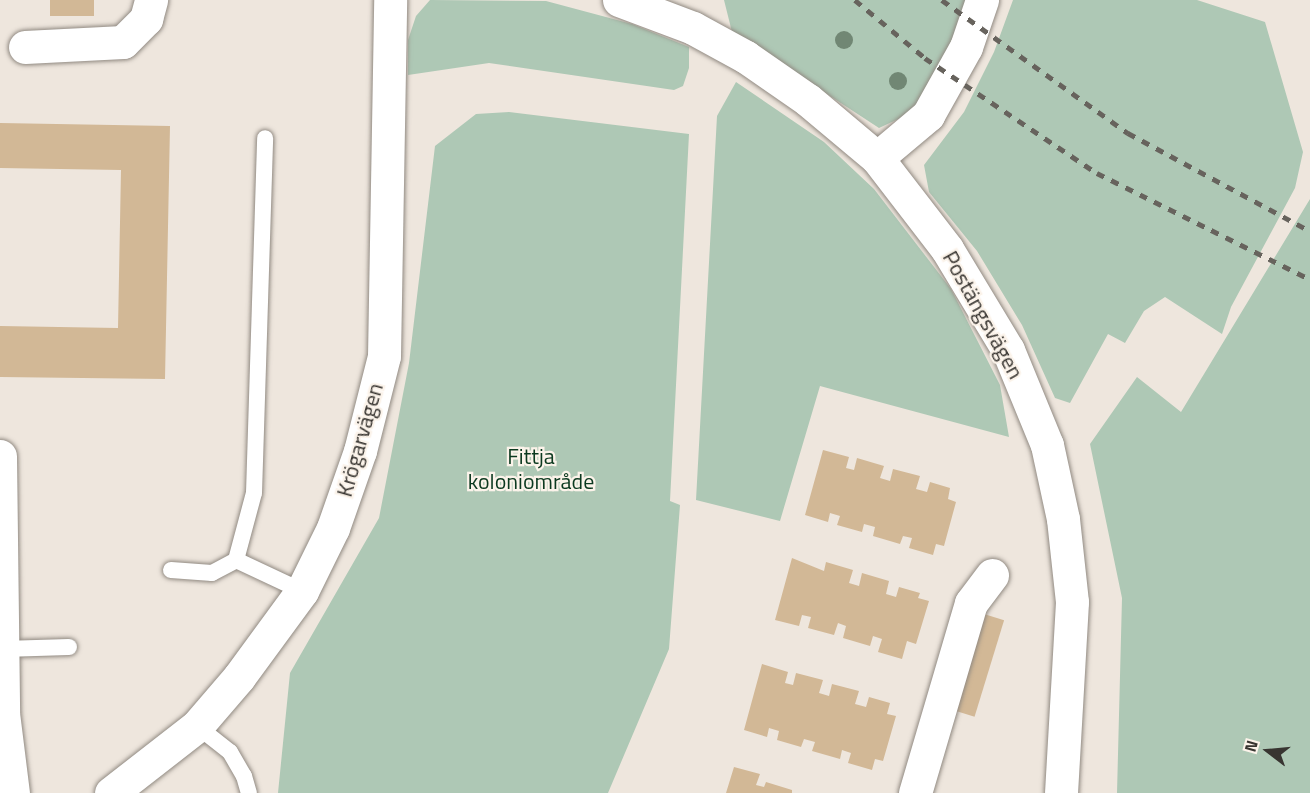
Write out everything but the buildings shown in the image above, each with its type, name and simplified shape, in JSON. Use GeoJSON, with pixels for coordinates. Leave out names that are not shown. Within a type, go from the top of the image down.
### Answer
{"type":"FeatureCollection","features":[{"type":"Feature","properties":{"kind":"street"},"geometry":{"type":"LineString","coordinates":[[25,47],[123,42],[146,19],[151,0]]}},
{"type":"Feature","properties":{"kind":"street","name":"Krögarvägen"},"geometry":{"type":"LineString","coordinates":[[111,793],[197,726],[239,677],[302,591],[333,528],[356,462],[384,356],[390,0]]}},
{"type":"Feature","properties":{"kind":"street","name":"Postängsvägen"},"geometry":{"type":"LineString","coordinates":[[619,0],[693,28],[746,57],[808,100],[877,158],[947,249],[1008,350],[1047,445],[1063,519],[1072,602],[1061,793]]}},
{"type":"Feature","properties":{"kind":"street"},"geometry":{"type":"LineString","coordinates":[[877,158],[928,115],[966,47],[982,0]]}},
{"type":"Feature","properties":{"kind":"street"},"geometry":{"type":"LineString","coordinates":[[0,456],[3,713],[13,793]]}},
{"type":"Feature","properties":{"kind":"street"},"geometry":{"type":"LineString","coordinates":[[915,793],[971,603],[992,574]]}},
{"type":"Feature","properties":{"kind":"lane"},"geometry":{"type":"LineString","coordinates":[[171,570],[212,573],[236,560],[254,493],[265,138]]}},
{"type":"Feature","properties":{"kind":"lane"},"geometry":{"type":"LineString","coordinates":[[236,560],[302,591]]}},
{"type":"Feature","properties":{"kind":"lane"},"geometry":{"type":"LineString","coordinates":[[3,649],[69,647]]}},
{"type":"Feature","properties":{"kind":"lane"},"geometry":{"type":"LineString","coordinates":[[197,726],[230,752],[244,776],[249,793]]}},
{"type":"Feature","properties":{"kind":"green space"},"geometry":{"type":"Polygon","coordinates":[[[430,0],[546,1],[632,24],[689,47],[689,68],[683,86],[674,90],[489,63],[408,75],[408,40],[416,16],[430,0]]]}},
{"type":"Feature","properties":{"kind":"green space"},"geometry":{"type":"Polygon","coordinates":[[[724,0],[970,0],[929,90],[909,114],[879,128],[732,32],[724,0]]]}},
{"type":"Feature","properties":{"kind":"green space"},"geometry":{"type":"Polygon","coordinates":[[[1013,0],[1197,0],[1265,22],[1303,152],[1295,188],[1231,307],[1222,334],[1165,297],[1144,311],[1125,343],[1108,334],[1070,403],[1055,398],[1022,325],[977,251],[929,192],[924,165],[964,112],[994,52],[1013,0]]]}},
{"type":"Feature","properties":{"kind":"green space"},"geometry":{"type":"Polygon","coordinates":[[[736,82],[824,142],[874,189],[951,289],[1000,385],[1009,437],[820,386],[780,521],[696,500],[717,116],[736,82]]]}},
{"type":"Feature","properties":{"kind":"green space","name":"Fittja koloniområde"},"geometry":{"type":"Polygon","coordinates":[[[509,112],[689,134],[670,501],[680,505],[669,649],[608,793],[278,793],[290,673],[379,518],[409,363],[435,146],[476,114],[509,112]]]}},
{"type":"Feature","properties":{"kind":"green space"},"geometry":{"type":"Polygon","coordinates":[[[1310,199],[1310,793],[1117,793],[1122,598],[1090,444],[1137,377],[1181,412],[1310,199]]]}},
{"type":"Feature","properties":{"kind":"railway"},"geometry":{"type":"LineString","coordinates":[[855,0],[925,58],[1097,173],[1310,279]]}},
{"type":"Feature","properties":{"kind":"railway"},"geometry":{"type":"LineString","coordinates":[[942,0],[1128,133],[1310,231]]}}]}
